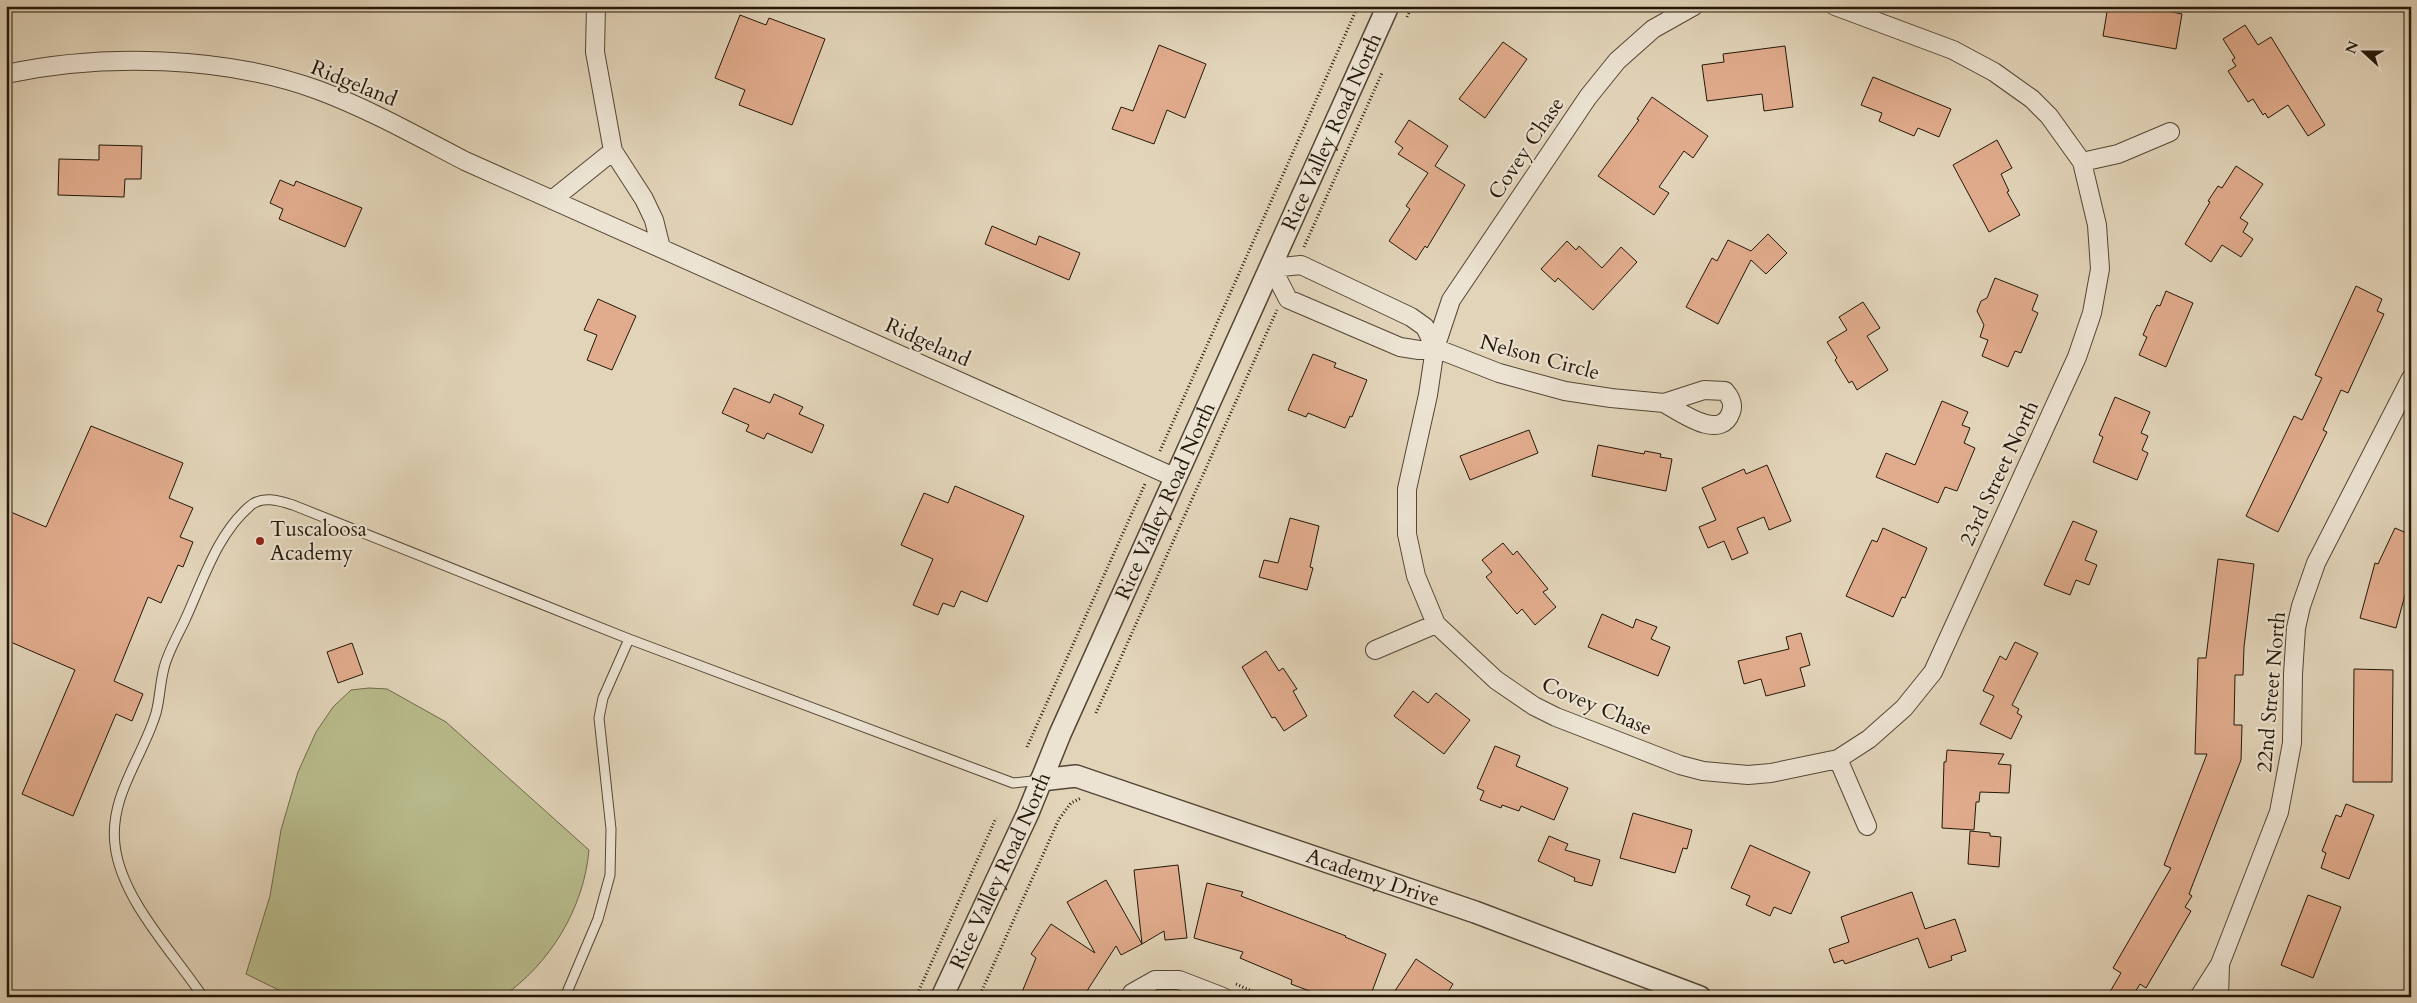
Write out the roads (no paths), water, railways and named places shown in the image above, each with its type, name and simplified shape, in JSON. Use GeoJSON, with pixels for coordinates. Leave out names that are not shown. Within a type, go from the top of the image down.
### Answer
{"type":"FeatureCollection","features":[{"type":"Feature","properties":{"kind":"street"},"geometry":{"type":"LineString","coordinates":[[596,6],[595,52],[613,151],[644,199],[654,220],[661,248]]}},
{"type":"Feature","properties":{"kind":"street","name":"Rice Valley Road North"},"geometry":{"type":"LineString","coordinates":[[942,997],[1272,268],[1388,6]]}},
{"type":"Feature","properties":{"kind":"street","name":"Covey Chase"},"geometry":{"type":"LineString","coordinates":[[1694,6],[1653,29],[1634,45],[1588,96],[1451,300],[1435,348],[1428,395],[1406,489],[1410,556],[1416,576],[1436,624],[1496,680],[1534,706],[1680,764],[1703,771],[1748,775],[1792,769],[1838,759]]}},
{"type":"Feature","properties":{"kind":"street"},"geometry":{"type":"LineString","coordinates":[[1835,6],[1953,50],[1994,72],[2032,99],[2043,110],[2082,162],[2118,154],[2170,132]]}},
{"type":"Feature","properties":{"kind":"street","name":"Ridgeland"},"geometry":{"type":"LineString","coordinates":[[6,74],[67,64],[136,62],[228,68],[273,76],[318,90],[402,128],[465,161],[1176,478]]}},
{"type":"Feature","properties":{"kind":"street"},"geometry":{"type":"LineString","coordinates":[[552,200],[613,151]]}},
{"type":"Feature","properties":{"kind":"street","name":"23rd Street North"},"geometry":{"type":"LineString","coordinates":[[1838,759],[1869,740],[1904,708],[1933,672],[2077,357],[2092,314],[2100,270],[2097,225],[2082,162]]}},
{"type":"Feature","properties":{"kind":"street"},"geometry":{"type":"LineString","coordinates":[[1301,265],[1411,316],[1425,327],[1435,348],[1418,350],[1400,347],[1288,299],[1272,268],[1301,265]]}},
{"type":"Feature","properties":{"kind":"street","name":"Nelson Circle"},"geometry":{"type":"LineString","coordinates":[[1435,348],[1499,373],[1566,391],[1664,403]]}},
{"type":"Feature","properties":{"kind":"street","name":"22nd Street North"},"geometry":{"type":"LineString","coordinates":[[2200,997],[2220,964],[2264,855],[2285,789],[2292,743],[2294,651],[2301,606],[2316,562],[2411,378]]}},
{"type":"Feature","properties":{"kind":"street"},"geometry":{"type":"LineString","coordinates":[[1375,650],[1403,636],[1436,624]]}},
{"type":"Feature","properties":{"kind":"street"},"geometry":{"type":"LineString","coordinates":[[1838,759],[1867,826]]}},
{"type":"Feature","properties":{"kind":"street","name":"Academy Drive"},"geometry":{"type":"LineString","coordinates":[[1041,780],[1076,776],[1475,912],[1700,997]]}},
{"type":"Feature","properties":{"kind":"street","name":"22nd Street North"},"geometry":{"type":"LineString","coordinates":[[2219,997],[2220,964]]}},
{"type":"Feature","properties":{"kind":"street"},"geometry":{"type":"LineString","coordinates":[[1130,997],[1132,993],[1156,980],[1179,980],[1223,997]]}},
{"type":"Feature","properties":{"kind":"lane"},"geometry":{"type":"LineString","coordinates":[[203,997],[139,908],[127,888],[118,866],[114,843],[115,819],[126,782],[156,713],[164,667],[221,541],[251,504],[274,499],[293,505],[629,639],[1013,783],[1041,780]]}},
{"type":"Feature","properties":{"kind":"lane"},"geometry":{"type":"LineString","coordinates":[[565,997],[598,919],[610,875],[611,829],[599,718],[603,698],[629,639]]}},
{"type":"Feature","properties":{"kind":"place","name":"Tuscaloosa Academy"},"geometry":{"type":"Point","coordinates":[260,541]}}]}
